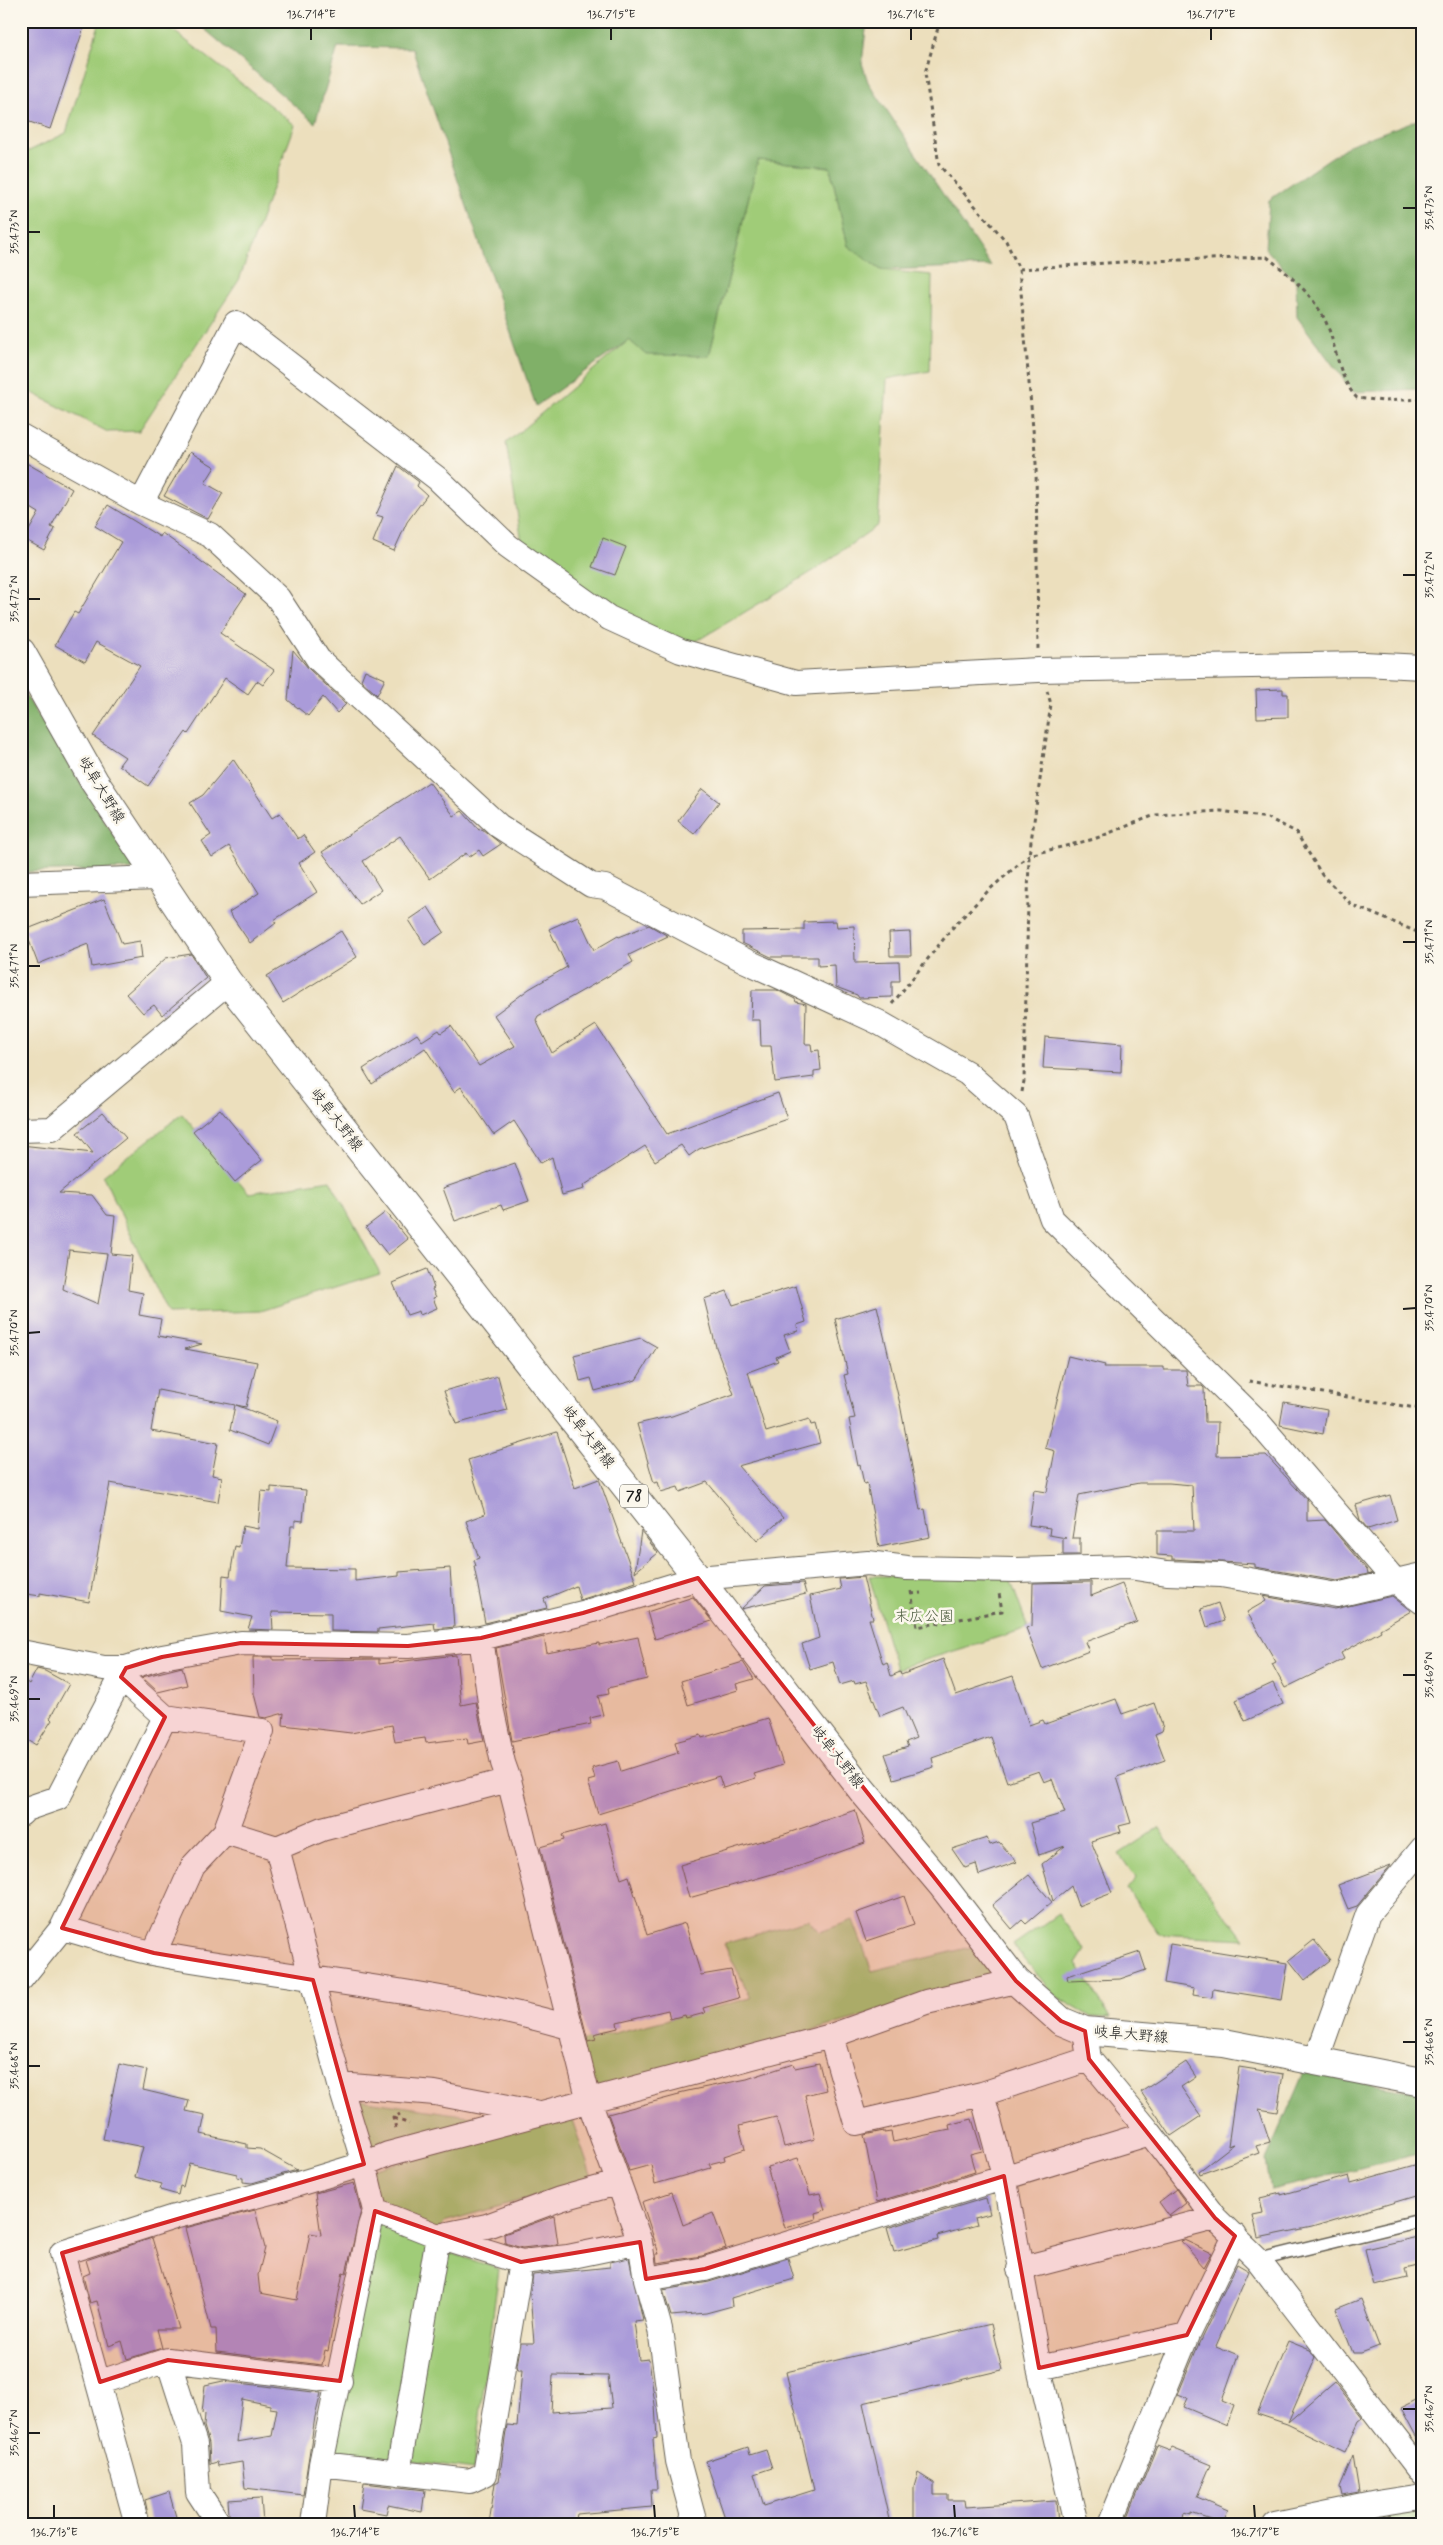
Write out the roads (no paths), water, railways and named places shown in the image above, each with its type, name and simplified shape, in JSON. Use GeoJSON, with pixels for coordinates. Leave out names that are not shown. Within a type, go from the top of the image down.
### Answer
{"type":"FeatureCollection","features":[{"type":"Feature","properties":{"kind":"main road","name":"岐阜大野線"},"geometry":{"type":"LineString","coordinates":[[21,652],[94,781],[228,982],[698,1578],[862,1790],[942,1885],[1016,1981],[1062,2021],[1085,2031],[1224,2043],[1422,2082]]}},
{"type":"Feature","properties":{"kind":"street"},"geometry":{"type":"LineString","coordinates":[[140,503],[236,323],[438,479],[508,546],[609,618],[681,651],[796,683],[1038,670],[1364,664],[1422,667]]}},
{"type":"Feature","properties":{"kind":"street"},"geometry":{"type":"LineString","coordinates":[[21,436],[140,503],[210,535],[278,598],[318,659],[499,826],[591,885],[605,887],[746,961],[878,1022],[967,1074],[1016,1116],[1052,1219],[1258,1422],[1397,1583],[1422,1602]]}},
{"type":"Feature","properties":{"kind":"street"},"geometry":{"type":"LineString","coordinates":[[21,884],[157,878]]}},
{"type":"Feature","properties":{"kind":"street"},"geometry":{"type":"LineString","coordinates":[[21,1130],[52,1129],[228,982]]}},
{"type":"Feature","properties":{"kind":"street"},"geometry":{"type":"LineString","coordinates":[[23,1655],[124,1672],[162,1657],[240,1643],[408,1646],[481,1638],[583,1613],[698,1578],[868,1563],[906,1568],[1015,1570],[1129,1567],[1167,1573],[1220,1575],[1337,1595],[1397,1583],[1422,1575]]}},
{"type":"Feature","properties":{"kind":"street"},"geometry":{"type":"LineString","coordinates":[[481,1638],[490,1702],[503,1763],[509,1780],[589,2101],[617,2183],[640,2242],[646,2279],[660,2329],[678,2461],[695,2524]]}},
{"type":"Feature","properties":{"kind":"street"},"geometry":{"type":"LineString","coordinates":[[124,1672],[165,1717],[262,1731],[225,1832],[193,1866],[154,1953]]}},
{"type":"Feature","properties":{"kind":"street"},"geometry":{"type":"LineString","coordinates":[[21,1814],[26,1809],[58,1798],[124,1672]]}},
{"type":"Feature","properties":{"kind":"street"},"geometry":{"type":"LineString","coordinates":[[21,1979],[62,1928],[165,1717]]}},
{"type":"Feature","properties":{"kind":"street"},"geometry":{"type":"LineString","coordinates":[[225,1832],[277,1848],[322,1829],[509,1780]]}},
{"type":"Feature","properties":{"kind":"street"},"geometry":{"type":"LineString","coordinates":[[277,1848],[340,2085],[364,2164],[375,2211],[370,2226],[322,2464],[313,2524]]}},
{"type":"Feature","properties":{"kind":"street"},"geometry":{"type":"LineString","coordinates":[[1316,2061],[1368,1914],[1422,1849]]}},
{"type":"Feature","properties":{"kind":"street"},"geometry":{"type":"LineString","coordinates":[[62,1928],[154,1953],[313,1980],[433,1996],[570,2027]]}},
{"type":"Feature","properties":{"kind":"street"},"geometry":{"type":"LineString","coordinates":[[136,2524],[100,2382],[79,2319],[62,2253],[174,2217],[275,2191],[364,2164],[402,2150],[831,2036],[926,2002],[1016,1981]]}},
{"type":"Feature","properties":{"kind":"street"},"geometry":{"type":"LineString","coordinates":[[1085,2031],[1088,2059],[1150,2133],[1215,2218],[1258,2260],[1422,2473]]}},
{"type":"Feature","properties":{"kind":"street"},"geometry":{"type":"LineString","coordinates":[[831,2036],[856,2123],[982,2094],[1088,2059]]}},
{"type":"Feature","properties":{"kind":"street"},"geometry":{"type":"LineString","coordinates":[[340,2085],[435,2093],[543,2113]]}},
{"type":"Feature","properties":{"kind":"street"},"geometry":{"type":"LineString","coordinates":[[982,2094],[1004,2176],[1019,2269],[1039,2368],[1076,2524]]}},
{"type":"Feature","properties":{"kind":"street"},"geometry":{"type":"LineString","coordinates":[[646,2279],[704,2269],[1150,2133]]}},
{"type":"Feature","properties":{"kind":"street"},"geometry":{"type":"LineString","coordinates":[[438,2236],[486,2226],[560,2199],[617,2183]]}},
{"type":"Feature","properties":{"kind":"street"},"geometry":{"type":"LineString","coordinates":[[375,2211],[438,2236],[521,2262],[568,2257],[640,2242]]}},
{"type":"Feature","properties":{"kind":"street"},"geometry":{"type":"LineString","coordinates":[[1019,2269],[1215,2218]]}},
{"type":"Feature","properties":{"kind":"street"},"geometry":{"type":"LineString","coordinates":[[398,2473],[438,2236]]}},
{"type":"Feature","properties":{"kind":"street"},"geometry":{"type":"LineString","coordinates":[[1110,2524],[1187,2335],[1235,2236]]}},
{"type":"Feature","properties":{"kind":"street"},"geometry":{"type":"LineString","coordinates":[[322,2464],[470,2481],[485,2474],[521,2262]]}},
{"type":"Feature","properties":{"kind":"street"},"geometry":{"type":"LineString","coordinates":[[1039,2368],[1187,2335]]}},
{"type":"Feature","properties":{"kind":"street"},"geometry":{"type":"LineString","coordinates":[[100,2382],[168,2360],[340,2381]]}},
{"type":"Feature","properties":{"kind":"street"},"geometry":{"type":"LineString","coordinates":[[168,2360],[195,2444],[198,2492],[219,2524]]}},
{"type":"Feature","properties":{"kind":"street"},"geometry":{"type":"LineString","coordinates":[[1276,2524],[1377,2503],[1422,2496]]}},
{"type":"Feature","properties":{"kind":"lane"},"geometry":{"type":"LineString","coordinates":[[1258,2260],[1422,2220]]}},
{"type":"Feature","properties":{"kind":"park label","name":"末広公園"},"geometry":{"type":"Point","coordinates":[924,1617]}}]}
